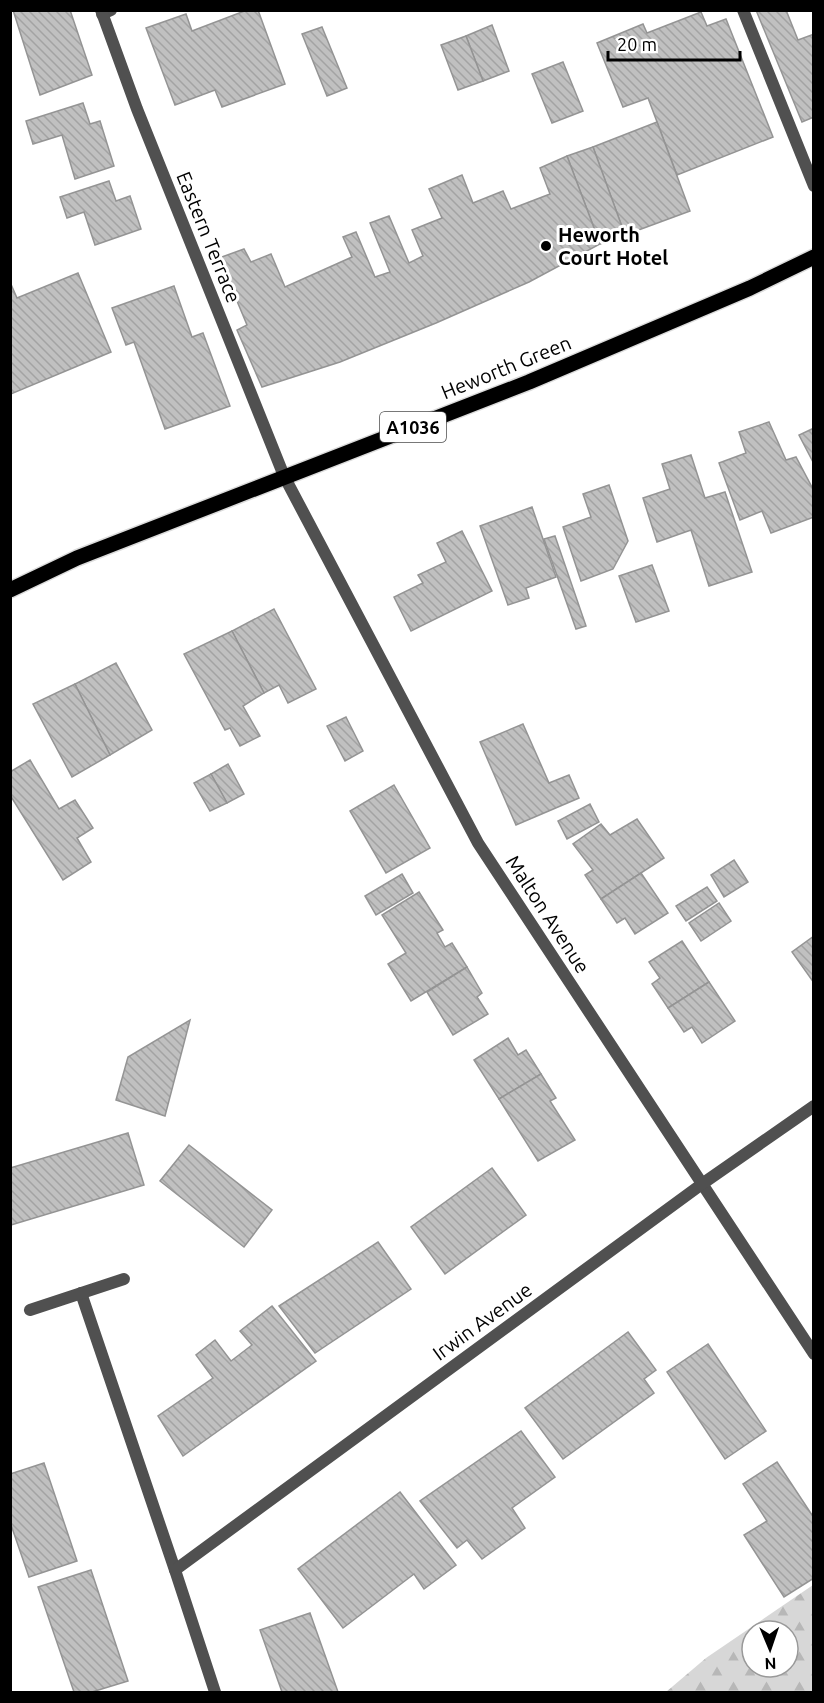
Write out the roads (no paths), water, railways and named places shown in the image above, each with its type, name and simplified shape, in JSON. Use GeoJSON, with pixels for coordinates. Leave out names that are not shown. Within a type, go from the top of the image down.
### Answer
{"type":"FeatureCollection","features":[{"type":"Feature","properties":{"kind":"main road","name":"Heworth Green"},"geometry":{"type":"LineString","coordinates":[[10,590],[77,558],[529,382],[750,288],[813,257]]}},
{"type":"Feature","properties":{"kind":"street"},"geometry":{"type":"LineString","coordinates":[[743,10],[813,186]]}},
{"type":"Feature","properties":{"kind":"street","name":"Eastern Terrace"},"geometry":{"type":"LineString","coordinates":[[105,12],[137,109],[284,476]]}},
{"type":"Feature","properties":{"kind":"street","name":"Malton Avenue"},"geometry":{"type":"LineString","coordinates":[[284,476],[478,843],[813,1354]]}},
{"type":"Feature","properties":{"kind":"street","name":"Irwin Avenue"},"geometry":{"type":"LineString","coordinates":[[175,1570],[702,1184],[813,1106]]}},
{"type":"Feature","properties":{"kind":"street"},"geometry":{"type":"LineString","coordinates":[[30,1310],[124,1279]]}},
{"type":"Feature","properties":{"kind":"street"},"geometry":{"type":"LineString","coordinates":[[81,1293],[215,1692]]}},
{"type":"Feature","properties":{"kind":"place","name":"Heworth Court Hotel"},"geometry":{"type":"Point","coordinates":[546,246]}}]}
